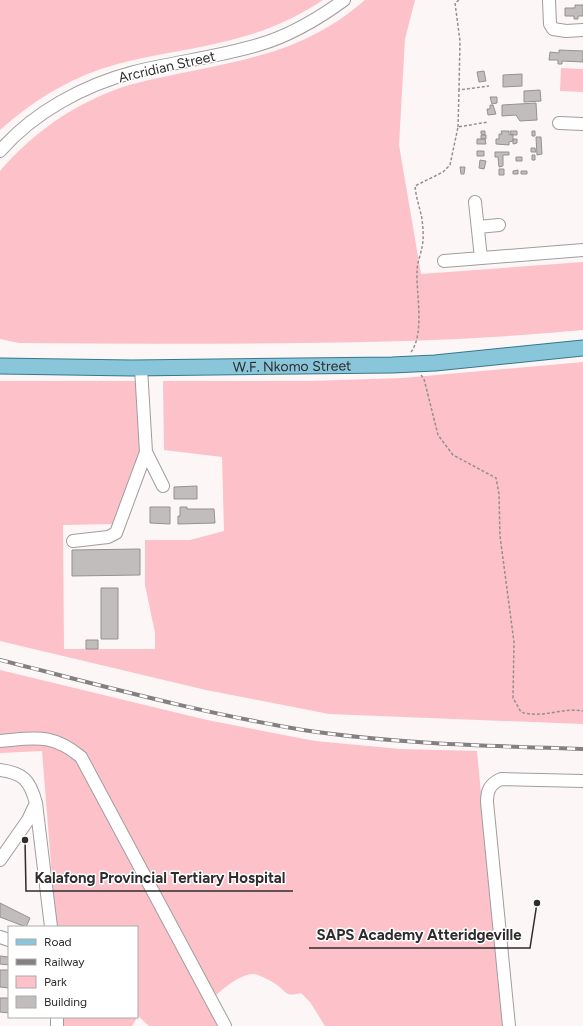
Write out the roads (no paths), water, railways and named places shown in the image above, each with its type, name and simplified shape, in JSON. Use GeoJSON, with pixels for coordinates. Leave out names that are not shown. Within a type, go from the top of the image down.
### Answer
{"type":"FeatureCollection","features":[{"type":"Feature","properties":{"kind":"main road","name":"W.F. Nkomo Street"},"geometry":{"type":"LineString","coordinates":[[411,366],[583,348]]}},
{"type":"Feature","properties":{"kind":"main road","name":"W.F. Nkomo Street"},"geometry":{"type":"LineString","coordinates":[[0,375],[142,370],[488,364],[583,353]]}},
{"type":"Feature","properties":{"kind":"main road","name":"W.F. Nkomo Street"},"geometry":{"type":"LineString","coordinates":[[0,366],[142,370]]}},
{"type":"Feature","properties":{"kind":"street","name":"Arcridian Street"},"geometry":{"type":"LineString","coordinates":[[0,151],[31,122],[60,103],[97,84],[133,73],[224,54],[260,44],[294,31],[329,11],[344,0]]}},
{"type":"Feature","properties":{"kind":"street"},"geometry":{"type":"LineString","coordinates":[[549,0],[550,24],[553,29],[566,31],[583,30]]}},
{"type":"Feature","properties":{"kind":"street"},"geometry":{"type":"LineString","coordinates":[[559,123],[583,124]]}},
{"type":"Feature","properties":{"kind":"street"},"geometry":{"type":"LineString","coordinates":[[476,202],[480,258]]}},
{"type":"Feature","properties":{"kind":"street"},"geometry":{"type":"LineString","coordinates":[[478,227],[499,225]]}},
{"type":"Feature","properties":{"kind":"street"},"geometry":{"type":"LineString","coordinates":[[444,261],[583,250]]}},
{"type":"Feature","properties":{"kind":"street"},"geometry":{"type":"LineString","coordinates":[[73,541],[108,538],[116,533],[146,452],[142,370]]}},
{"type":"Feature","properties":{"kind":"street"},"geometry":{"type":"LineString","coordinates":[[146,452],[163,486]]}},
{"type":"Feature","properties":{"kind":"street"},"geometry":{"type":"LineString","coordinates":[[0,741],[47,739],[58,742],[70,748],[81,757],[225,1026]]}},
{"type":"Feature","properties":{"kind":"street"},"geometry":{"type":"LineString","coordinates":[[0,770],[17,774],[27,780],[33,790],[36,803],[51,926]]}},
{"type":"Feature","properties":{"kind":"street"},"geometry":{"type":"LineString","coordinates":[[509,1026],[487,802],[488,791],[493,783],[501,779],[583,781]]}},
{"type":"Feature","properties":{"kind":"street"},"geometry":{"type":"LineString","coordinates":[[0,860],[28,820],[36,803]]}},
{"type":"Feature","properties":{"kind":"railway"},"geometry":{"type":"LineString","coordinates":[[0,660],[189,707],[303,730],[338,735],[408,741],[583,749]]}},
{"type":"Feature","properties":{"kind":"place","name":"Kalafong Provincial Tertiary Hospital"},"geometry":{"type":"Point","coordinates":[25,840]}},
{"type":"Feature","properties":{"kind":"place","name":"SAPS Academy Atteridgeville"},"geometry":{"type":"Point","coordinates":[537,903]}}]}
